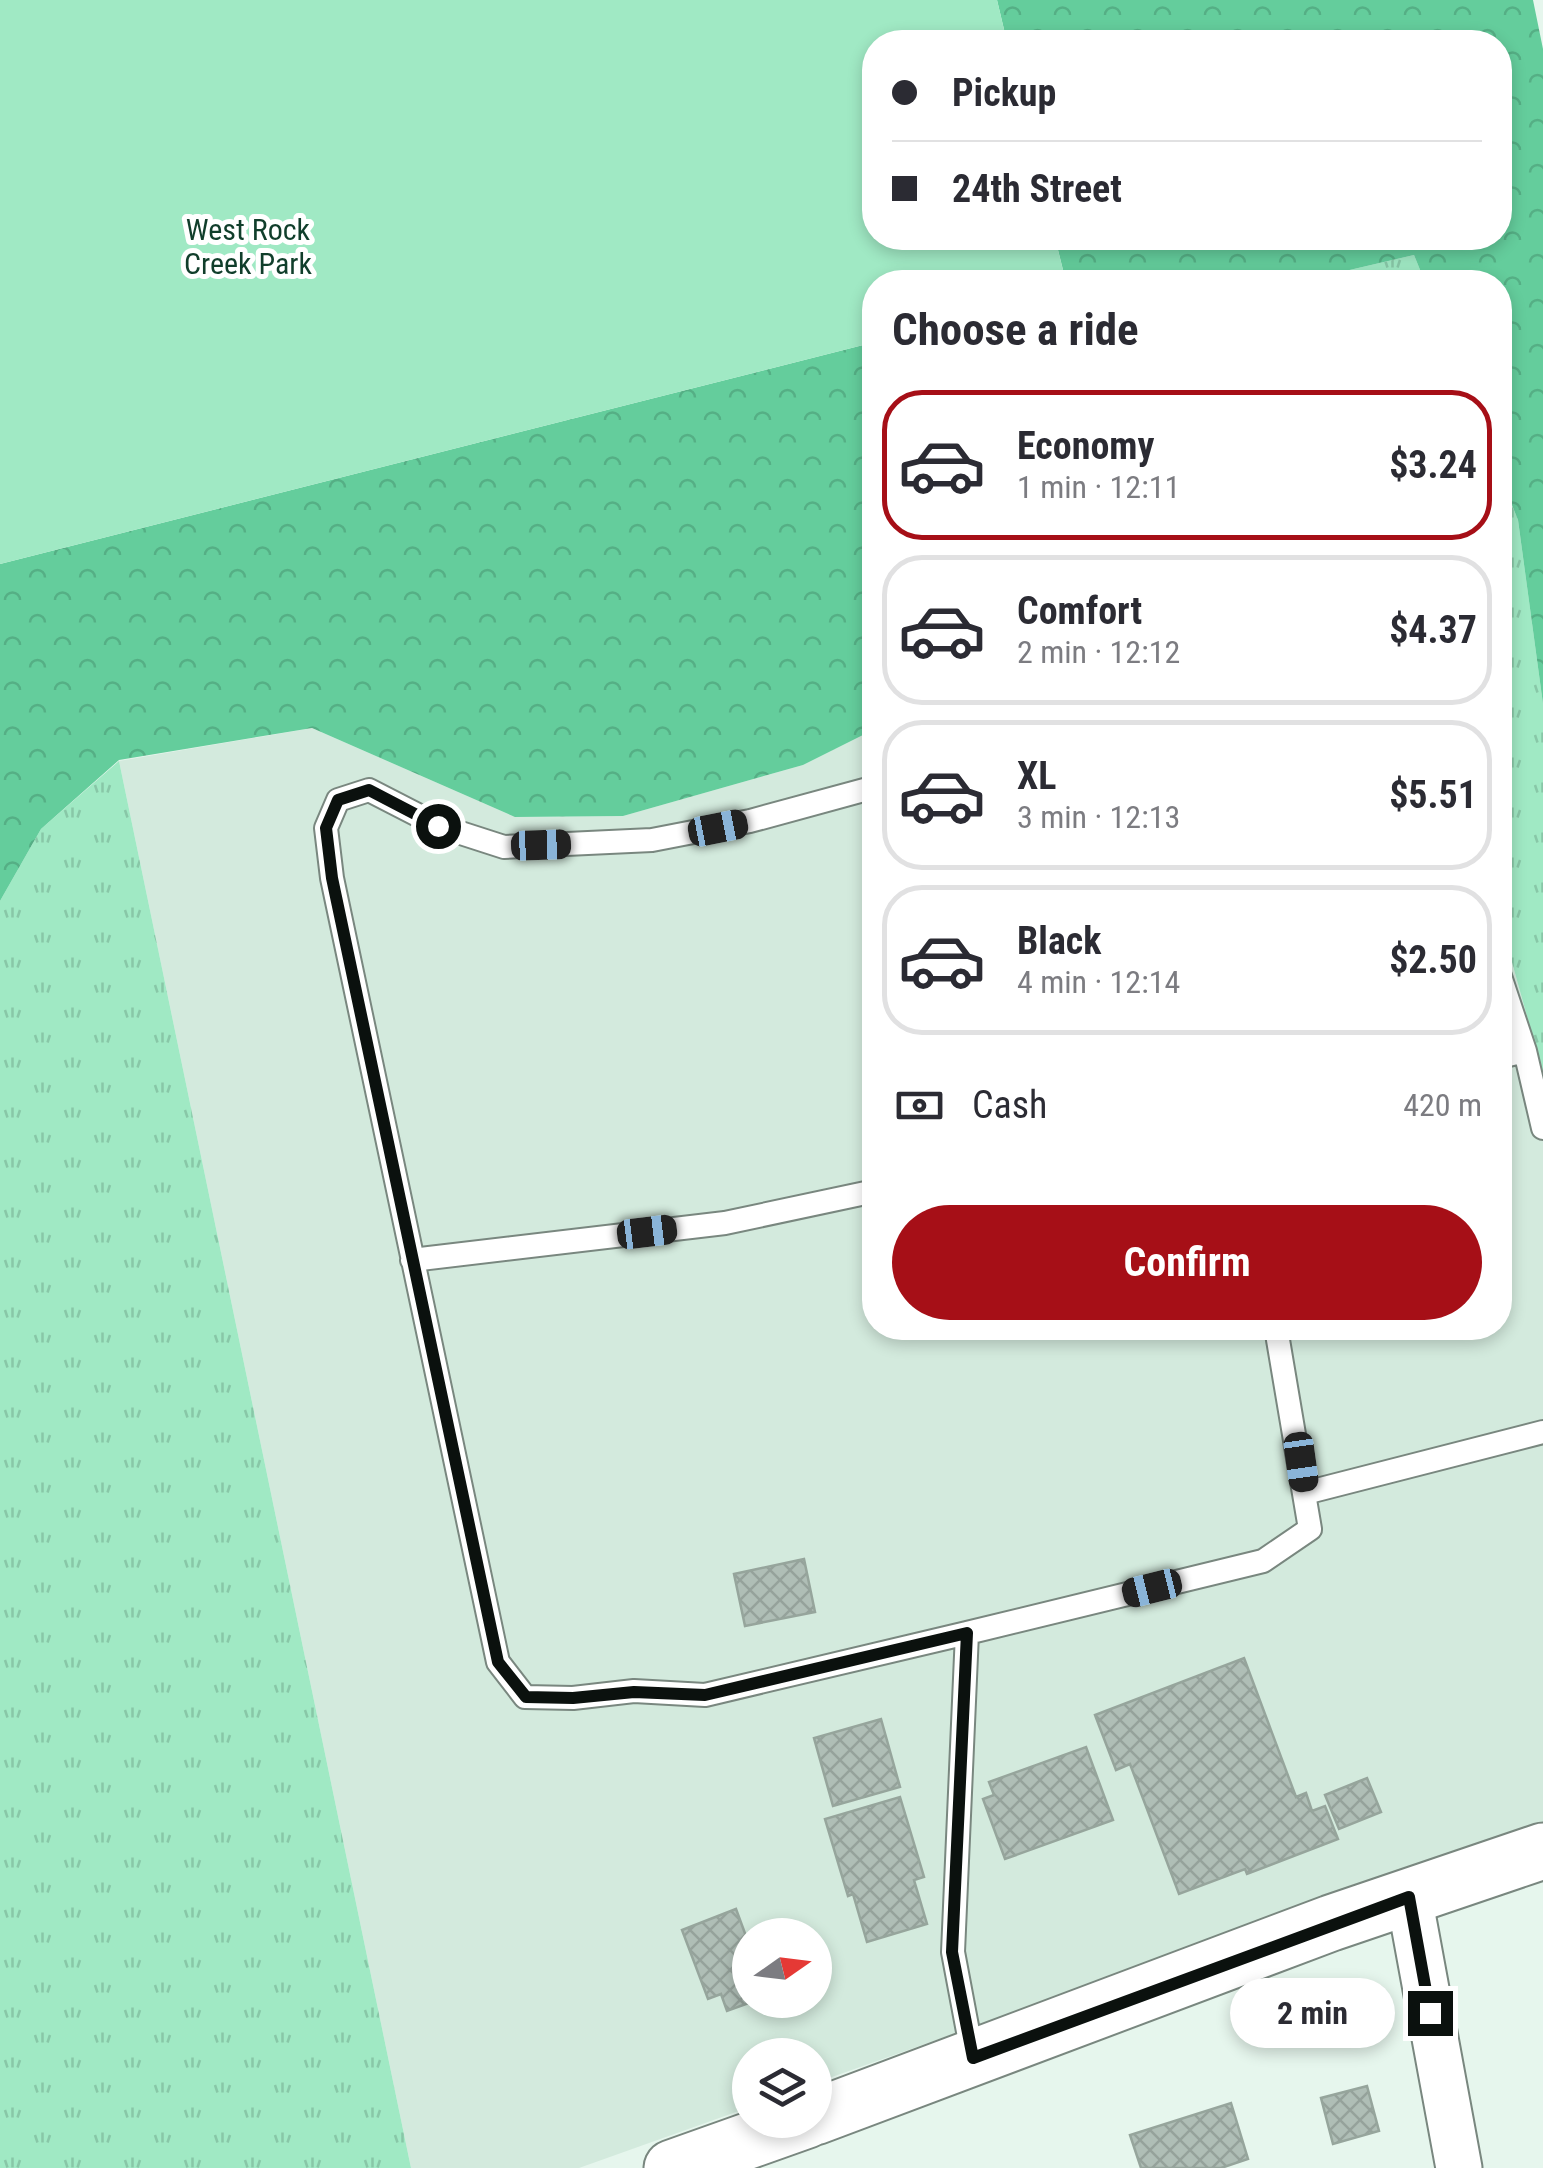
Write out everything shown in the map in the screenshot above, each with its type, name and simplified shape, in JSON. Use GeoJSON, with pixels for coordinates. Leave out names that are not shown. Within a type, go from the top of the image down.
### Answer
{"type":"FeatureCollection","features":[{"type":"Feature","properties":{"kind":"main road"},"geometry":{"type":"LineString","coordinates":[[832,2111],[1543,1850]]}},
{"type":"Feature","properties":{"kind":"main road"},"geometry":{"type":"LineString","coordinates":[[672,2168],[756,2138]]}},
{"type":"Feature","properties":{"kind":"street"},"geometry":{"type":"LineString","coordinates":[[1409,1897],[1458,2168]]}},
{"type":"Feature","properties":{"kind":"lane"},"geometry":{"type":"LineString","coordinates":[[862,790],[750,821],[652,840],[504,847],[438,826],[369,790],[338,800],[326,828],[332,878],[498,1662],[526,1697],[573,1698],[634,1692],[705,1695],[1263,1561],[1310,1529],[1278,1340]]}},
{"type":"Feature","properties":{"kind":"lane"},"geometry":{"type":"LineString","coordinates":[[1512,1012],[1543,1128]]}},
{"type":"Feature","properties":{"kind":"lane"},"geometry":{"type":"LineString","coordinates":[[1512,1054],[1525,1051]]}},
{"type":"Feature","properties":{"kind":"lane"},"geometry":{"type":"LineString","coordinates":[[412,1260],[725,1223],[862,1194]]}},
{"type":"Feature","properties":{"kind":"lane"},"geometry":{"type":"LineString","coordinates":[[1306,1493],[1543,1432]]}},
{"type":"Feature","properties":{"kind":"lane"},"geometry":{"type":"LineString","coordinates":[[967,1633],[952,1952],[973,2058]]}},
{"type":"Feature","properties":{"kind":"shaded area"},"geometry":{"type":"Polygon","coordinates":[[[312,728],[515,817],[623,816],[803,765],[862,736],[862,1340],[1512,1340],[1512,962],[1543,1074],[1543,1825],[832,2077],[832,2038],[732,2038],[732,2113],[579,2168],[411,2168],[119,761],[312,728]]]}},
{"type":"Feature","properties":{"kind":"green space","name":"West Rock Creek Park"},"geometry":{"type":"Polygon","coordinates":[[[0,0],[997,0],[1004,30],[862,30],[862,250],[1058,250],[1063,270],[862,270],[862,345],[0,564],[0,0]]]}},
{"type":"Feature","properties":{"kind":"green space"},"geometry":{"type":"Polygon","coordinates":[[[997,0],[1533,0],[1543,49],[1543,704],[1518,520],[1512,505],[1512,270],[1420,270],[1414,255],[1350,270],[1063,270],[1058,250],[1512,250],[1512,30],[1004,30],[997,0]]]}},
{"type":"Feature","properties":{"kind":"green space"},"geometry":{"type":"Polygon","coordinates":[[[1414,255],[1420,270],[1350,270],[1414,255]]]}},
{"type":"Feature","properties":{"kind":"green space"},"geometry":{"type":"Polygon","coordinates":[[[862,345],[862,736],[803,765],[623,816],[515,817],[312,728],[119,760],[41,829],[0,901],[0,564],[862,345]]]}},
{"type":"Feature","properties":{"kind":"green space"},"geometry":{"type":"Polygon","coordinates":[[[1512,505],[1518,520],[1543,704],[1543,1074],[1512,962],[1512,505]]]}},
{"type":"Feature","properties":{"kind":"green space"},"geometry":{"type":"Polygon","coordinates":[[[119,761],[411,2168],[0,2168],[0,901],[41,829],[119,761]]]}},
{"type":"Feature","properties":{"kind":"building"},"geometry":{"type":"Polygon","coordinates":[[[804,1559],[815,1612],[745,1626],[734,1574],[804,1559]]]}},
{"type":"Feature","properties":{"kind":"building"},"geometry":{"type":"Polygon","coordinates":[[[1244,1658],[1296,1797],[1306,1793],[1312,1811],[1325,1806],[1338,1839],[1247,1874],[1245,1869],[1179,1894],[1130,1764],[1116,1770],[1095,1715],[1244,1658]]]}},
{"type":"Feature","properties":{"kind":"building"},"geometry":{"type":"Polygon","coordinates":[[[881,1719],[900,1787],[833,1806],[814,1738],[881,1719]]]}},
{"type":"Feature","properties":{"kind":"building"},"geometry":{"type":"Polygon","coordinates":[[[1086,1747],[1113,1820],[1005,1859],[983,1799],[994,1795],[989,1782],[1086,1747]]]}},
{"type":"Feature","properties":{"kind":"building"},"geometry":{"type":"Polygon","coordinates":[[[1367,1778],[1381,1812],[1339,1829],[1325,1795],[1367,1778]]]}},
{"type":"Feature","properties":{"kind":"building"},"geometry":{"type":"Polygon","coordinates":[[[900,1797],[924,1877],[914,1880],[927,1924],[867,1942],[853,1894],[848,1896],[825,1819],[900,1797]]]}},
{"type":"Feature","properties":{"kind":"building"},"geometry":{"type":"Polygon","coordinates":[[[736,1909],[739,1918],[732,1918],[732,2009],[727,2011],[721,1994],[708,1999],[682,1930],[736,1909]]]}},
{"type":"Feature","properties":{"kind":"building"},"geometry":{"type":"Polygon","coordinates":[[[1367,2086],[1379,2131],[1333,2144],[1321,2098],[1367,2086]]]}},
{"type":"Feature","properties":{"kind":"building"},"geometry":{"type":"Polygon","coordinates":[[[1231,2103],[1248,2159],[1221,2168],[1141,2168],[1130,2135],[1231,2103]]]}},
{"type":"Feature","properties":{"kind":"route"},"geometry":{"type":"LineString","coordinates":[[438,826],[369,790],[338,800],[326,828],[332,878],[498,1662],[526,1697],[573,1698],[634,1692],[705,1695],[967,1633],[952,1952],[973,2058],[1409,1897],[1430,2013]]}}]}
